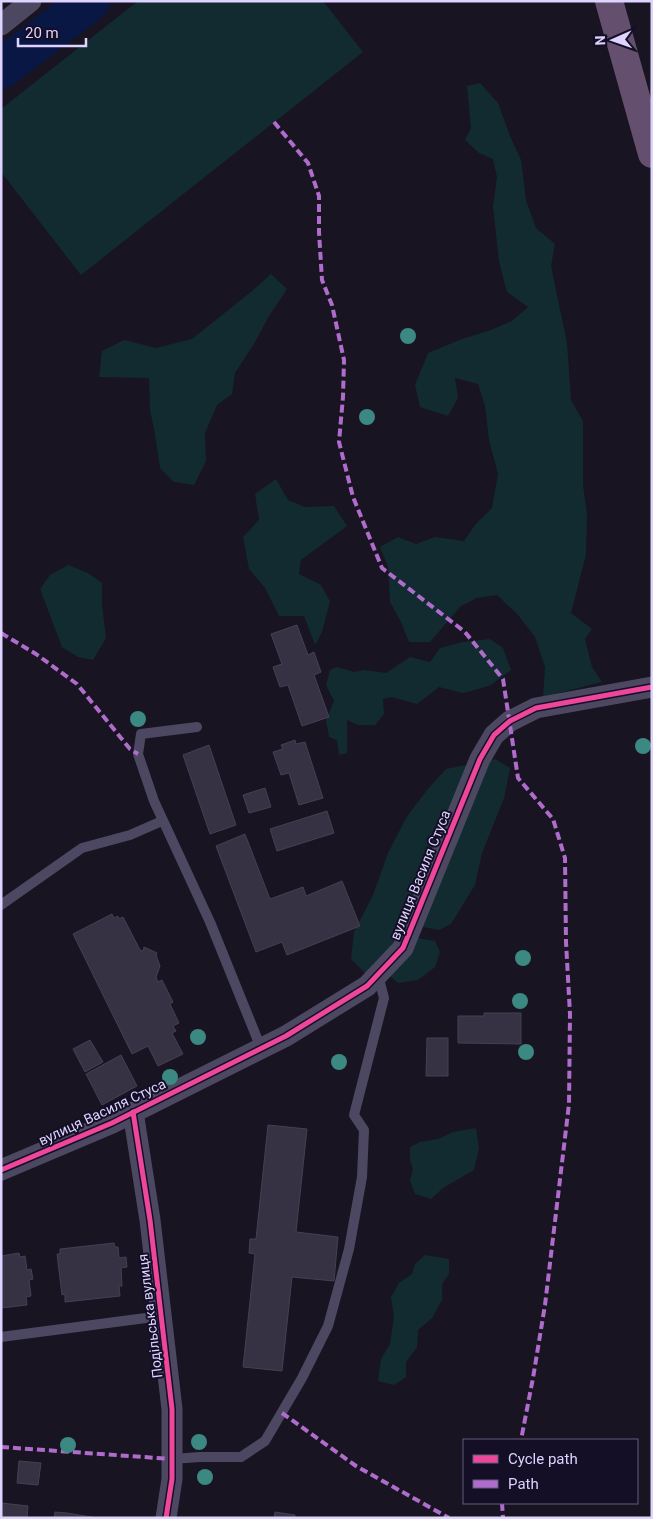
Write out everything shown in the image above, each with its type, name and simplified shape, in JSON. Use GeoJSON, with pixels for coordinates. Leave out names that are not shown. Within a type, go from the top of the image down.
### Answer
{"type":"FeatureCollection","features":[{"type":"Feature","properties":{"kind":"highway"},"geometry":{"type":"LineString","coordinates":[[610,1],[652,154]]}},
{"type":"Feature","properties":{"kind":"street"},"geometry":{"type":"LineString","coordinates":[[1,24],[31,1]]}},
{"type":"Feature","properties":{"kind":"street","name":"вулиця Василя Стуса"},"geometry":{"type":"LineString","coordinates":[[1,1170],[133,1112],[286,1036],[366,986],[403,948],[480,760],[494,734],[510,720],[536,708],[652,686]]}},
{"type":"Feature","properties":{"kind":"street","name":"Подільська вулиця"},"geometry":{"type":"LineString","coordinates":[[133,1112],[150,1220],[172,1409],[172,1479],[166,1518]]}},
{"type":"Feature","properties":{"kind":"lane"},"geometry":{"type":"LineString","coordinates":[[197,727],[141,734],[138,754],[162,821],[210,922],[260,1048]]}},
{"type":"Feature","properties":{"kind":"lane"},"geometry":{"type":"LineString","coordinates":[[1,905],[82,848],[130,836],[162,821]]}},
{"type":"Feature","properties":{"kind":"lane"},"geometry":{"type":"LineString","coordinates":[[172,1459],[241,1457],[265,1441],[302,1378],[328,1326],[349,1249],[362,1177],[364,1130],[354,1115],[384,998],[377,974]]}},
{"type":"Feature","properties":{"kind":"lane"},"geometry":{"type":"LineString","coordinates":[[1,1337],[161,1316]]}},
{"type":"Feature","properties":{"kind":"green space"},"geometry":{"type":"Polygon","coordinates":[[[138,1],[323,1],[363,52],[81,275],[1,172],[1,109],[138,1]]]}},
{"type":"Feature","properties":{"kind":"green space"},"geometry":{"type":"Polygon","coordinates":[[[480,83],[498,103],[521,160],[526,200],[536,228],[555,244],[551,266],[567,343],[571,400],[583,421],[583,485],[587,514],[586,555],[571,613],[592,629],[585,639],[592,667],[602,682],[543,697],[545,667],[535,637],[518,615],[497,595],[477,598],[461,606],[430,642],[409,642],[390,602],[388,567],[380,547],[398,537],[416,544],[435,537],[464,541],[475,525],[492,508],[498,474],[489,440],[485,406],[478,384],[455,378],[458,398],[448,416],[420,407],[415,385],[428,353],[512,321],[528,307],[507,292],[499,262],[493,207],[497,177],[493,159],[479,153],[465,140],[471,128],[467,86],[480,83]]]}},
{"type":"Feature","properties":{"kind":"green space"},"geometry":{"type":"Polygon","coordinates":[[[271,274],[287,289],[235,373],[232,394],[217,405],[205,433],[206,461],[194,485],[174,482],[160,468],[150,410],[149,378],[99,377],[102,351],[124,340],[156,348],[192,339],[271,274]]]}},
{"type":"Feature","properties":{"kind":"green space"},"geometry":{"type":"Polygon","coordinates":[[[276,479],[288,500],[305,507],[334,506],[347,526],[301,560],[299,574],[321,585],[330,601],[322,632],[315,645],[304,616],[279,616],[265,588],[249,569],[243,537],[259,520],[255,494],[276,479]]]}},
{"type":"Feature","properties":{"kind":"green space"},"geometry":{"type":"Polygon","coordinates":[[[68,565],[88,573],[102,583],[102,605],[106,638],[93,660],[78,657],[62,647],[40,589],[50,575],[68,565]]]}},
{"type":"Feature","properties":{"kind":"green space"},"geometry":{"type":"Polygon","coordinates":[[[490,639],[503,648],[511,670],[491,685],[468,692],[462,693],[439,687],[417,704],[391,697],[383,699],[384,714],[375,725],[358,725],[347,720],[347,753],[339,755],[337,740],[329,737],[326,720],[334,701],[326,685],[330,670],[337,667],[354,672],[364,670],[386,673],[410,657],[430,662],[440,648],[463,642],[490,639]]]}},
{"type":"Feature","properties":{"kind":"green space"},"geometry":{"type":"Polygon","coordinates":[[[495,759],[510,768],[504,798],[482,853],[475,885],[451,924],[439,930],[423,927],[410,914],[400,925],[400,939],[418,938],[435,941],[440,952],[435,967],[418,980],[398,983],[390,976],[366,974],[351,959],[354,932],[373,895],[388,853],[406,818],[446,769],[495,759]]]}},
{"type":"Feature","properties":{"kind":"green space"},"geometry":{"type":"Polygon","coordinates":[[[476,1128],[479,1149],[474,1170],[443,1188],[431,1199],[415,1194],[410,1181],[413,1169],[410,1160],[410,1147],[420,1142],[438,1139],[453,1132],[476,1128]]]}},
{"type":"Feature","properties":{"kind":"green space"},"geometry":{"type":"Polygon","coordinates":[[[425,1255],[449,1259],[449,1274],[442,1284],[442,1300],[432,1318],[418,1330],[417,1347],[406,1362],[406,1377],[394,1385],[378,1381],[381,1359],[390,1344],[394,1317],[391,1297],[399,1283],[412,1274],[415,1264],[425,1255]]]}},
{"type":"Feature","properties":{"kind":"building"},"geometry":{"type":"Polygon","coordinates":[[[297,625],[308,655],[314,652],[321,672],[314,675],[329,717],[302,726],[288,685],[280,687],[273,667],[282,664],[271,634],[297,625]]]}},
{"type":"Feature","properties":{"kind":"building"},"geometry":{"type":"Polygon","coordinates":[[[295,740],[296,744],[305,742],[323,798],[299,805],[289,773],[281,775],[273,752],[283,749],[281,745],[295,740]]]}},
{"type":"Feature","properties":{"kind":"building"},"geometry":{"type":"Polygon","coordinates":[[[209,745],[236,825],[210,834],[183,755],[209,745]]]}},
{"type":"Feature","properties":{"kind":"building"},"geometry":{"type":"Polygon","coordinates":[[[265,788],[271,807],[249,813],[243,795],[265,788]]]}},
{"type":"Feature","properties":{"kind":"building"},"geometry":{"type":"Polygon","coordinates":[[[327,811],[334,833],[277,851],[270,829],[327,811]]]}},
{"type":"Feature","properties":{"kind":"building"},"geometry":{"type":"Polygon","coordinates":[[[245,834],[270,899],[303,887],[306,896],[342,881],[360,926],[287,955],[282,942],[256,952],[216,846],[245,834]]]}},
{"type":"Feature","properties":{"kind":"building"},"geometry":{"type":"Polygon","coordinates":[[[112,914],[114,918],[118,916],[119,919],[123,917],[140,950],[143,951],[144,947],[157,953],[160,966],[156,977],[158,982],[162,980],[173,1002],[170,1004],[179,1023],[173,1026],[176,1031],[172,1033],[183,1054],[158,1066],[148,1046],[132,1054],[73,934],[112,914]]]}},
{"type":"Feature","properties":{"kind":"building"},"geometry":{"type":"Polygon","coordinates":[[[484,1013],[521,1013],[521,1044],[458,1043],[458,1016],[484,1016],[484,1013]]]}},
{"type":"Feature","properties":{"kind":"building"},"geometry":{"type":"Polygon","coordinates":[[[427,1038],[448,1038],[448,1076],[426,1076],[427,1038]]]}},
{"type":"Feature","properties":{"kind":"building"},"geometry":{"type":"Polygon","coordinates":[[[90,1040],[103,1062],[85,1072],[73,1049],[90,1040]]]}},
{"type":"Feature","properties":{"kind":"building"},"geometry":{"type":"Polygon","coordinates":[[[121,1055],[137,1086],[102,1105],[86,1074],[121,1055]]]}},
{"type":"Feature","properties":{"kind":"building"},"geometry":{"type":"Polygon","coordinates":[[[268,1125],[307,1129],[296,1232],[338,1237],[334,1281],[292,1277],[282,1371],[243,1367],[255,1254],[249,1253],[250,1239],[256,1239],[268,1125]]]}},
{"type":"Feature","properties":{"kind":"building"},"geometry":{"type":"Polygon","coordinates":[[[114,1243],[115,1247],[118,1247],[119,1258],[126,1257],[127,1267],[121,1268],[122,1286],[119,1286],[120,1296],[65,1302],[65,1294],[62,1295],[57,1254],[60,1254],[60,1249],[114,1243]]]}},
{"type":"Feature","properties":{"kind":"building"},"geometry":{"type":"Polygon","coordinates":[[[19,1253],[20,1257],[25,1256],[27,1270],[31,1269],[33,1279],[29,1280],[31,1296],[26,1297],[27,1305],[1,1308],[1,1256],[19,1253]]]}},
{"type":"Feature","properties":{"kind":"building"},"geometry":{"type":"Polygon","coordinates":[[[19,1461],[41,1463],[38,1485],[17,1483],[19,1461]]]}},
{"type":"Feature","properties":{"kind":"building"},"geometry":{"type":"Polygon","coordinates":[[[2,1503],[28,1506],[27,1518],[1,1518],[2,1503]]]}},
{"type":"Feature","properties":{"kind":"building"},"geometry":{"type":"Polygon","coordinates":[[[55,1512],[67,1513],[97,1518],[54,1518],[55,1512]]]}},
{"type":"Feature","properties":{"kind":"building"},"geometry":{"type":"Polygon","coordinates":[[[275,1512],[295,1515],[295,1518],[274,1518],[275,1512]]]}},
{"type":"Feature","properties":{"kind":"waterway"},"geometry":{"type":"LineString","coordinates":[[1,69],[90,1]]}},
{"type":"Feature","properties":{"kind":"marked path"},"geometry":{"type":"LineString","coordinates":[[274,122],[308,163],[319,196],[322,280],[332,305],[344,360],[339,442],[353,497],[382,568],[465,632],[503,679],[518,778],[553,819],[565,858],[566,942],[570,1014],[569,1104],[545,1305],[521,1439]]}},
{"type":"Feature","properties":{"kind":"marked path"},"geometry":{"type":"LineString","coordinates":[[1,633],[36,654],[77,684],[130,749],[138,754]]}},
{"type":"Feature","properties":{"kind":"marked path"},"geometry":{"type":"LineString","coordinates":[[282,1413],[356,1466],[449,1518]]}},
{"type":"Feature","properties":{"kind":"marked path"},"geometry":{"type":"LineString","coordinates":[[1,1447],[172,1459]]}},
{"type":"Feature","properties":{"kind":"marked path"},"geometry":{"type":"LineString","coordinates":[[502,1504],[503,1518]]}},
{"type":"Feature","properties":{"kind":"cycle path"},"geometry":{"type":"LineString","coordinates":[[1,1170],[112,1123],[286,1036],[367,986],[403,948],[480,759],[494,735],[510,721],[536,708],[652,687]]}},
{"type":"Feature","properties":{"kind":"cycle path"},"geometry":{"type":"LineString","coordinates":[[133,1112],[150,1220],[172,1409],[172,1479],[166,1518]]}}]}
